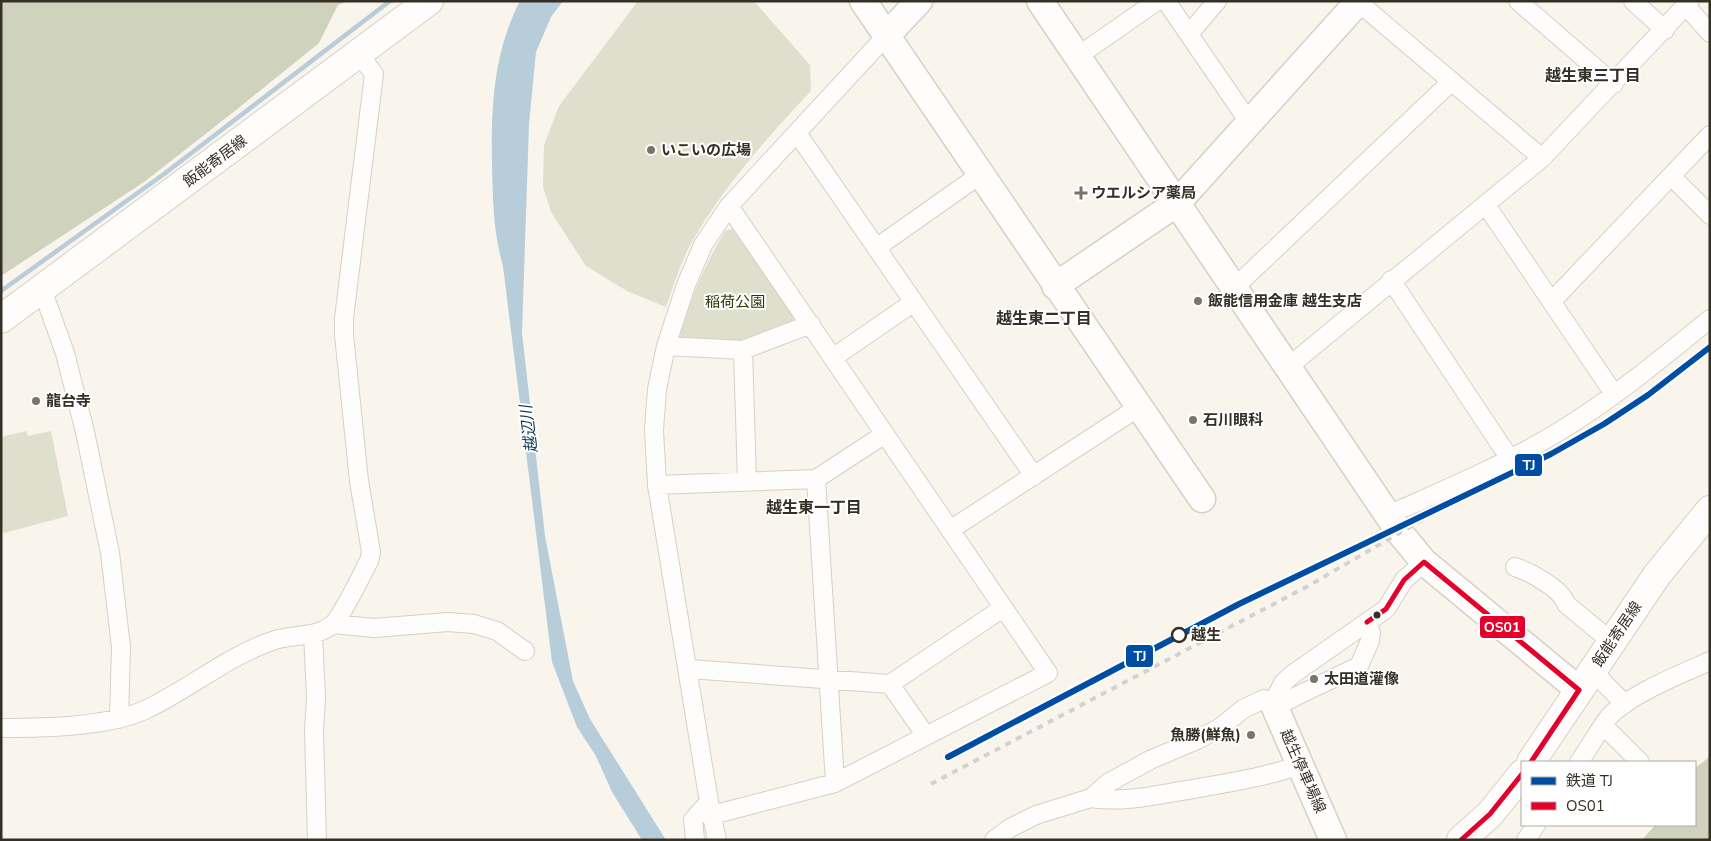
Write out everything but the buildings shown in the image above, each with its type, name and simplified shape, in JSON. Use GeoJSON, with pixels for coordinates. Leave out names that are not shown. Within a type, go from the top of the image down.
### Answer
{"type":"FeatureCollection","features":[{"type":"Feature","properties":{"kind":"main road","name":"飯能寄居線"},"geometry":{"type":"LineString","coordinates":[[1,319],[428,1]]}},
{"type":"Feature","properties":{"kind":"main road","name":"飯能寄居線"},"geometry":{"type":"LineString","coordinates":[[1532,761],[1656,575],[1710,510]]}},
{"type":"Feature","properties":{"kind":"main road"},"geometry":{"type":"LineString","coordinates":[[1461,840],[1490,814],[1521,775]]}},
{"type":"Feature","properties":{"kind":"street"},"geometry":{"type":"LineString","coordinates":[[717,840],[710,808],[657,485],[654,430],[658,389],[666,346],[686,284],[703,245],[729,206],[797,133],[874,18],[919,1]]}},
{"type":"Feature","properties":{"kind":"street"},"geometry":{"type":"LineString","coordinates":[[1040,1],[1388,515],[1424,562],[1586,680],[1626,704]]}},
{"type":"Feature","properties":{"kind":"street"},"geometry":{"type":"LineString","coordinates":[[1078,56],[1157,1]]}},
{"type":"Feature","properties":{"kind":"street"},"geometry":{"type":"LineString","coordinates":[[1166,1],[1249,122]]}},
{"type":"Feature","properties":{"kind":"street"},"geometry":{"type":"LineString","coordinates":[[1189,34],[1217,1]]}},
{"type":"Feature","properties":{"kind":"street"},"geometry":{"type":"LineString","coordinates":[[1518,1],[1614,84]]}},
{"type":"Feature","properties":{"kind":"street"},"geometry":{"type":"LineString","coordinates":[[1633,1],[1665,30]]}},
{"type":"Feature","properties":{"kind":"street"},"geometry":{"type":"LineString","coordinates":[[1055,286],[1177,203],[1359,2],[1542,158]]}},
{"type":"Feature","properties":{"kind":"street"},"geometry":{"type":"LineString","coordinates":[[1288,366],[1542,158],[1688,4],[1710,33]]}},
{"type":"Feature","properties":{"kind":"street"},"geometry":{"type":"LineString","coordinates":[[874,18],[1202,499]]}},
{"type":"Feature","properties":{"kind":"street"},"geometry":{"type":"LineString","coordinates":[[333,624],[369,562],[371,552],[359,481],[344,335],[344,318],[374,74],[359,54]]}},
{"type":"Feature","properties":{"kind":"street"},"geometry":{"type":"LineString","coordinates":[[1234,288],[1452,81]]}},
{"type":"Feature","properties":{"kind":"street"},"geometry":{"type":"LineString","coordinates":[[797,133],[1034,476]]}},
{"type":"Feature","properties":{"kind":"street"},"geometry":{"type":"LineString","coordinates":[[1552,301],[1614,233],[1710,134]]}},
{"type":"Feature","properties":{"kind":"street"},"geometry":{"type":"LineString","coordinates":[[876,248],[981,174]]}},
{"type":"Feature","properties":{"kind":"street"},"geometry":{"type":"LineString","coordinates":[[1670,176],[1710,215]]}},
{"type":"Feature","properties":{"kind":"street"},"geometry":{"type":"LineString","coordinates":[[1486,205],[1614,394]]}},
{"type":"Feature","properties":{"kind":"street"},"geometry":{"type":"LineString","coordinates":[[695,840],[693,820],[710,808],[835,783],[1048,673],[834,357],[729,206]]}},
{"type":"Feature","properties":{"kind":"street"},"geometry":{"type":"LineString","coordinates":[[1391,280],[1510,459]]}},
{"type":"Feature","properties":{"kind":"street"},"geometry":{"type":"LineString","coordinates":[[42,289],[52,310],[67,362],[110,553],[121,647],[119,719]]}},
{"type":"Feature","properties":{"kind":"street"},"geometry":{"type":"LineString","coordinates":[[834,357],[914,302]]}},
{"type":"Feature","properties":{"kind":"street"},"geometry":{"type":"LineString","coordinates":[[1388,515],[1510,459],[1555,434],[1614,394],[1710,319]]}},
{"type":"Feature","properties":{"kind":"street"},"geometry":{"type":"LineString","coordinates":[[666,346],[743,350],[811,324]]}},
{"type":"Feature","properties":{"kind":"street"},"geometry":{"type":"LineString","coordinates":[[743,350],[747,482]]}},
{"type":"Feature","properties":{"kind":"street"},"geometry":{"type":"LineString","coordinates":[[950,530],[1139,407]]}},
{"type":"Feature","properties":{"kind":"street"},"geometry":{"type":"LineString","coordinates":[[657,485],[816,479],[885,434]]}},
{"type":"Feature","properties":{"kind":"street"},"geometry":{"type":"LineString","coordinates":[[816,479],[830,678],[835,783]]}},
{"type":"Feature","properties":{"kind":"street"},"geometry":{"type":"LineString","coordinates":[[1275,707],[1283,683],[1386,609],[1404,580],[1424,562]]}},
{"type":"Feature","properties":{"kind":"street"},"geometry":{"type":"LineString","coordinates":[[1515,567],[1529,572],[1564,597],[1566,604],[1612,642]]}},
{"type":"Feature","properties":{"kind":"street"},"geometry":{"type":"LineString","coordinates":[[688,669],[830,678],[890,684],[1003,608]]}},
{"type":"Feature","properties":{"kind":"street"},"geometry":{"type":"LineString","coordinates":[[1,728],[39,728],[119,719],[146,709],[210,673],[275,640],[313,634],[333,624],[374,628],[448,622],[474,624],[497,631],[525,651]]}},
{"type":"Feature","properties":{"kind":"street"},"geometry":{"type":"LineString","coordinates":[[1275,707],[1359,666],[1370,641],[1371,634],[1367,622]]}},
{"type":"Feature","properties":{"kind":"street"},"geometry":{"type":"LineString","coordinates":[[313,634],[316,697],[314,731],[317,840]]}},
{"type":"Feature","properties":{"kind":"street"},"geometry":{"type":"LineString","coordinates":[[1580,761],[1610,716],[1626,704],[1664,682],[1710,661]]}},
{"type":"Feature","properties":{"kind":"street"},"geometry":{"type":"LineString","coordinates":[[890,684],[926,736]]}},
{"type":"Feature","properties":{"kind":"street"},"geometry":{"type":"LineString","coordinates":[[994,840],[1010,828],[1036,815],[1091,798],[1108,783],[1150,760],[1197,740],[1221,727],[1243,709],[1264,699],[1275,707]]}},
{"type":"Feature","properties":{"kind":"street","name":"越生停車場線"},"geometry":{"type":"LineString","coordinates":[[1275,707],[1333,840]]}},
{"type":"Feature","properties":{"kind":"street"},"geometry":{"type":"LineString","coordinates":[[1604,726],[1639,761]]}},
{"type":"Feature","properties":{"kind":"street"},"geometry":{"type":"LineString","coordinates":[[1091,798],[1107,801],[1136,798],[1272,775],[1300,765]]}},
{"type":"Feature","properties":{"kind":"street"},"geometry":{"type":"LineString","coordinates":[[1526,840],[1535,826]]}},
{"type":"Feature","properties":{"kind":"green space"},"geometry":{"type":"Polygon","coordinates":[[[1,1],[347,1],[338,5],[319,43],[236,110],[144,182],[1,276],[1,1]]]}},
{"type":"Feature","properties":{"kind":"green space","name":"いこいの広場"},"geometry":{"type":"Polygon","coordinates":[[[638,1],[754,1],[810,65],[811,91],[760,147],[714,206],[688,249],[666,307],[627,291],[586,266],[551,212],[543,187],[544,145],[559,106],[638,1]]]}},
{"type":"Feature","properties":{"kind":"green space","name":"稲荷公園"},"geometry":{"type":"Polygon","coordinates":[[[734,228],[797,318],[797,324],[734,344],[682,339],[678,336],[705,269],[725,231],[734,228]]]}},
{"type":"Feature","properties":{"kind":"green space"},"geometry":{"type":"Polygon","coordinates":[[[26,431],[28,436],[51,431],[68,516],[4,533],[1,529],[1,437],[26,431]]]}},
{"type":"Feature","properties":{"kind":"green space"},"geometry":{"type":"Polygon","coordinates":[[[1710,754],[1710,840],[1642,840],[1654,826],[1696,826],[1696,767],[1707,759],[1710,754]]]}},
{"type":"Feature","properties":{"kind":"water","name":"越辺川"},"geometry":{"type":"Polygon","coordinates":[[[520,1],[563,1],[551,17],[536,52],[529,124],[522,333],[545,536],[573,681],[590,719],[666,840],[642,840],[612,792],[596,756],[577,727],[552,662],[503,266],[497,241],[493,204],[493,102],[504,41],[520,1]]]}},
{"type":"Feature","properties":{"kind":"waterway"},"geometry":{"type":"LineString","coordinates":[[1,291],[164,174],[390,1]]}},
{"type":"Feature","properties":{"kind":"railway"},"geometry":{"type":"LineString","coordinates":[[931,784],[1308,586],[1460,498]]}},
{"type":"Feature","properties":{"kind":"rail line","name":"TJ"},"geometry":{"type":"LineString","coordinates":[[948,757],[1239,604],[1551,454],[1604,424],[1648,395],[1710,347]]}},
{"type":"Feature","properties":{"kind":"transit line","name":"OS01"},"geometry":{"type":"LineString","coordinates":[[1367,622],[1386,609],[1404,580],[1424,562],[1579,690],[1532,761]]}},
{"type":"Feature","properties":{"kind":"transit line","name":"OS01"},"geometry":{"type":"LineString","coordinates":[[1461,840],[1490,814],[1521,775]]}},
{"type":"Feature","properties":{"kind":"place","name":"いこいの広場"},"geometry":{"type":"Point","coordinates":[651,150]}},
{"type":"Feature","properties":{"kind":"place","name":"ウエルシア薬局"},"geometry":{"type":"Point","coordinates":[1081,193]}},
{"type":"Feature","properties":{"kind":"place","name":"飯能信用金庫 越生支店"},"geometry":{"type":"Point","coordinates":[1198,301]}},
{"type":"Feature","properties":{"kind":"place","name":"龍台寺"},"geometry":{"type":"Point","coordinates":[36,401]}},
{"type":"Feature","properties":{"kind":"place","name":"石川眼科"},"geometry":{"type":"Point","coordinates":[1193,420]}},
{"type":"Feature","properties":{"kind":"place","name":"越生"},"geometry":{"type":"Point","coordinates":[1179,635]}},
{"type":"Feature","properties":{"kind":"place","name":"太田道灌像"},"geometry":{"type":"Point","coordinates":[1314,679]}},
{"type":"Feature","properties":{"kind":"place","name":"魚勝(鮮魚)"},"geometry":{"type":"Point","coordinates":[1251,735]}},
{"type":"Feature","properties":{"kind":"district","name":"越生東三丁目"},"geometry":{"type":"Point","coordinates":[1593,76]}},
{"type":"Feature","properties":{"kind":"district","name":"越生東二丁目"},"geometry":{"type":"Point","coordinates":[1044,319]}},
{"type":"Feature","properties":{"kind":"district","name":"越生東一丁目"},"geometry":{"type":"Point","coordinates":[814,508]}}]}
